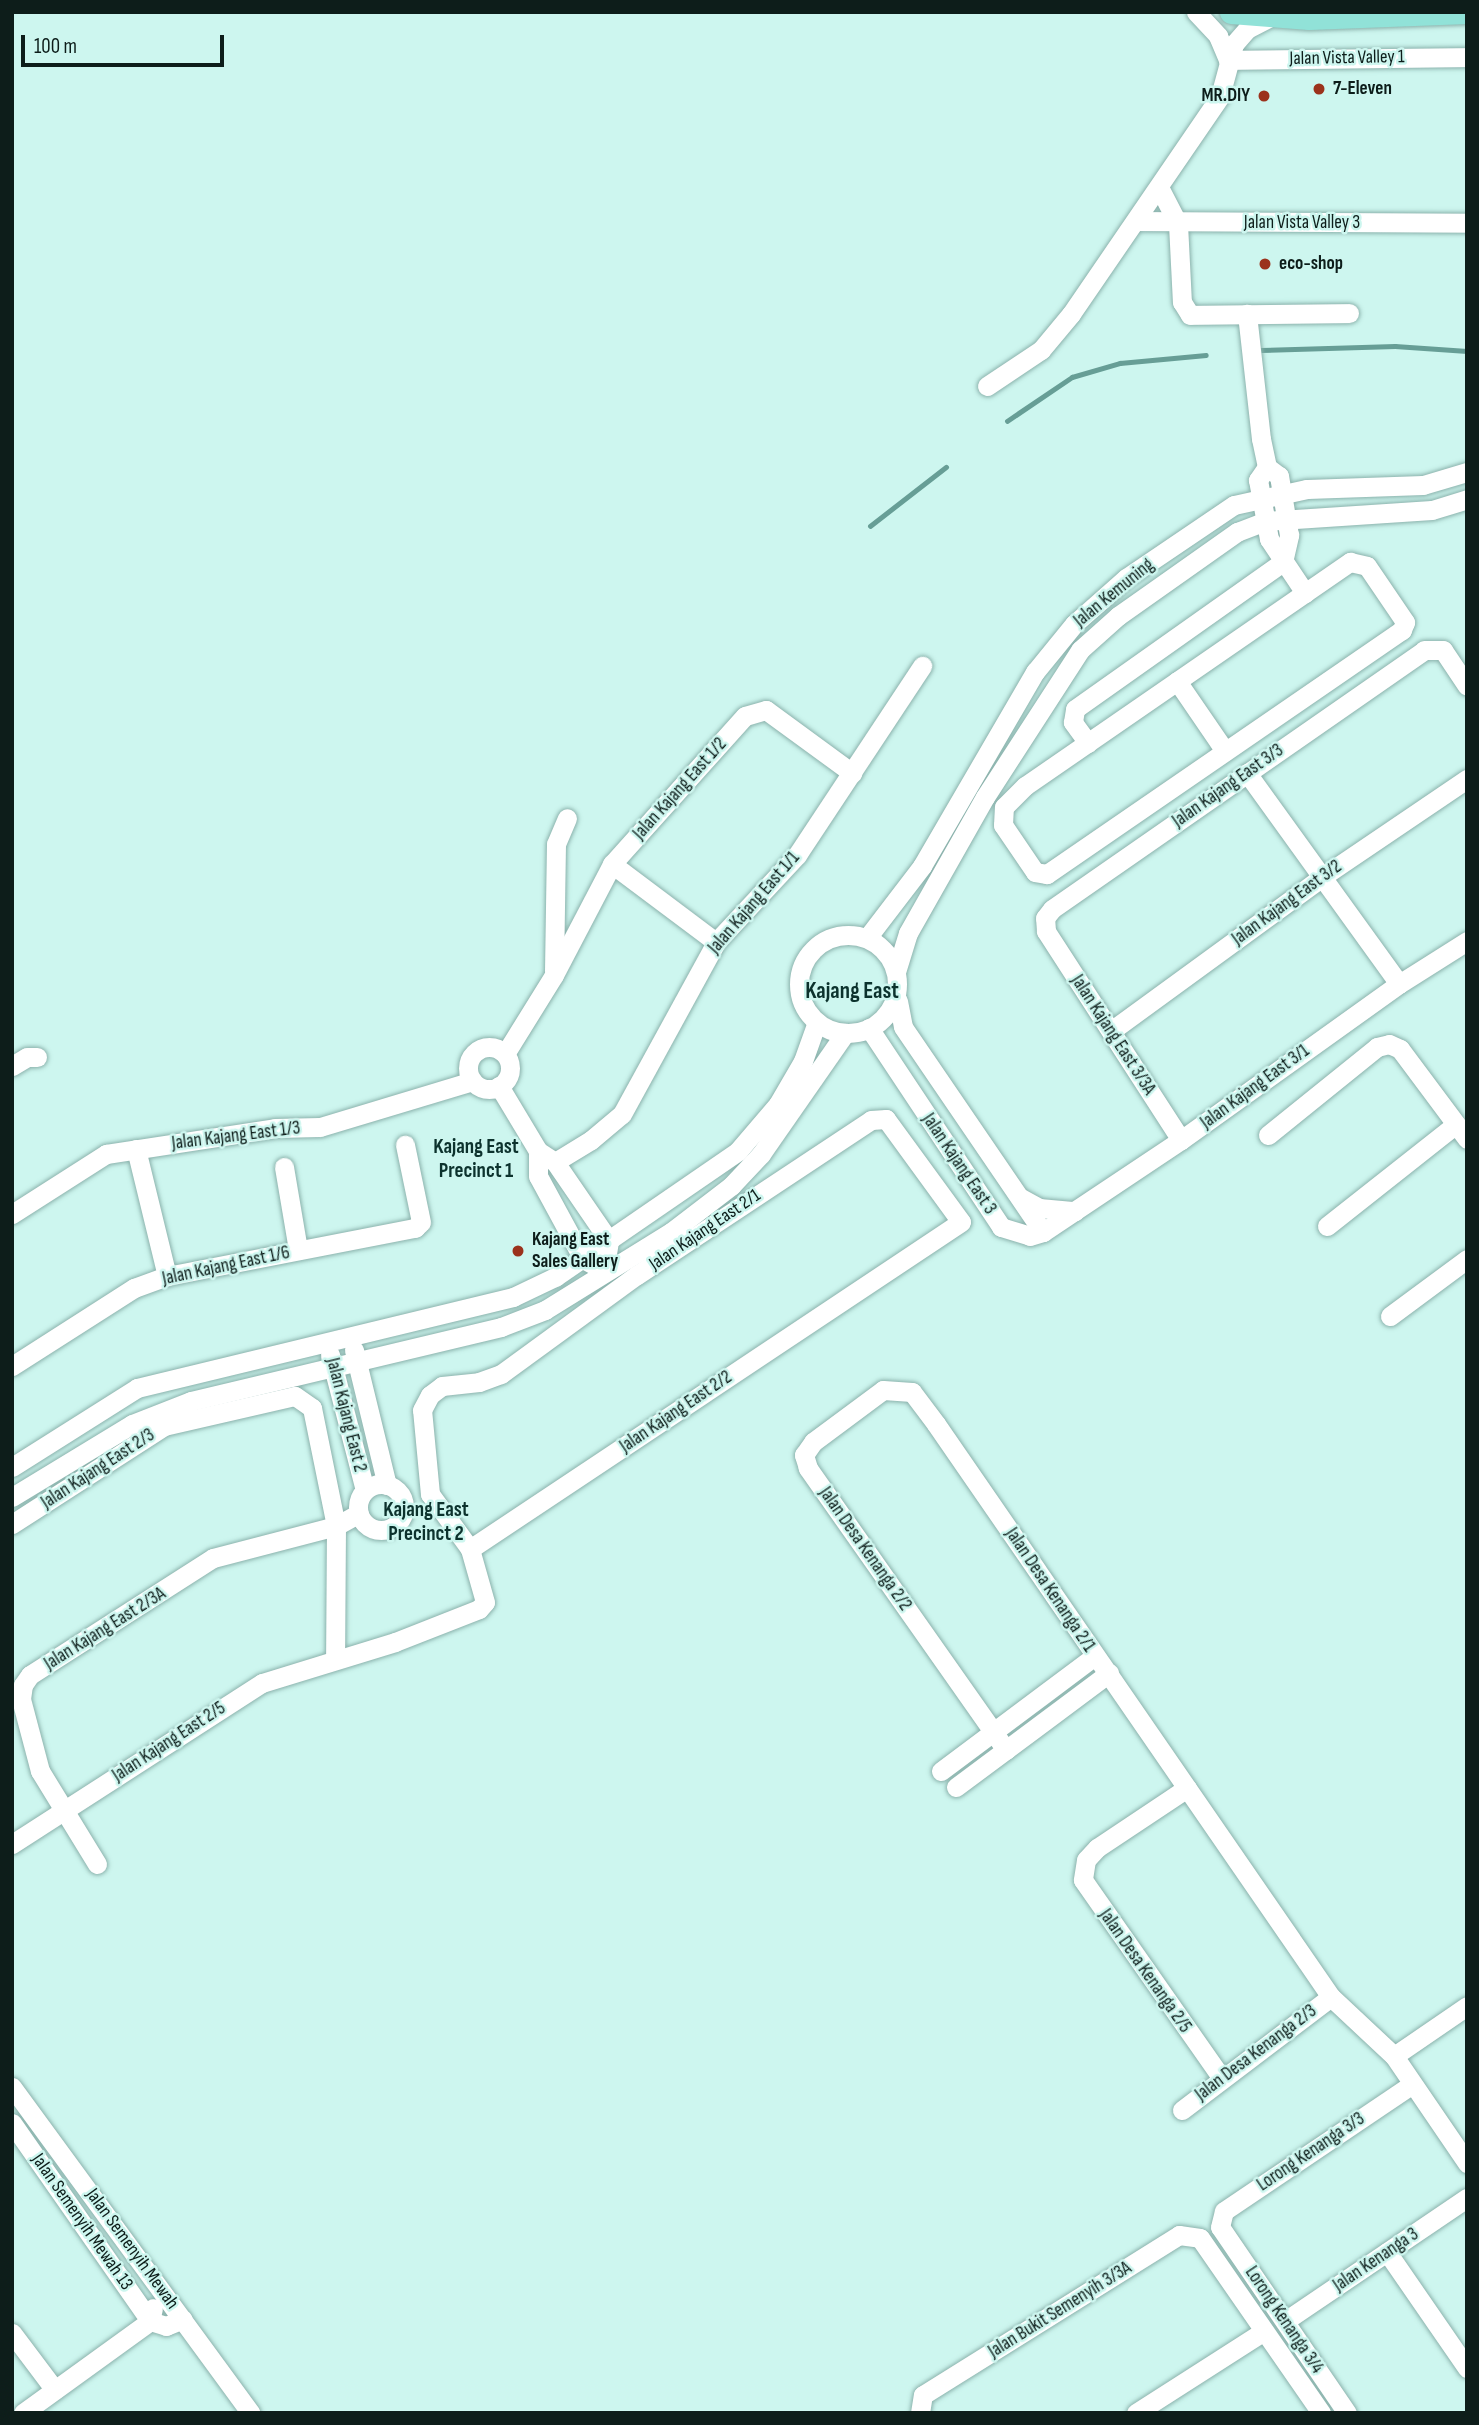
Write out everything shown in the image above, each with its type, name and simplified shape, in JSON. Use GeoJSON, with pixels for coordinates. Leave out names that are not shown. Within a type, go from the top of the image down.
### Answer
{"type":"FeatureCollection","features":[{"type":"Feature","properties":{"kind":"main road"},"geometry":{"type":"LineString","coordinates":[[1231,12],[1269,18],[1467,12]]}},
{"type":"Feature","properties":{"kind":"street"},"geometry":{"type":"LineString","coordinates":[[1196,12],[1218,36],[1228,60]]}},
{"type":"Feature","properties":{"kind":"street"},"geometry":{"type":"LineString","coordinates":[[987,386],[1041,350],[1137,221],[1220,96],[1228,60],[1247,29],[1269,18]]}},
{"type":"Feature","properties":{"kind":"street","name":"Jalan Vista Valley 1"},"geometry":{"type":"LineString","coordinates":[[1228,60],[1467,57]]}},
{"type":"Feature","properties":{"kind":"street"},"geometry":{"type":"LineString","coordinates":[[1159,187],[1178,224],[1182,302],[1190,315],[1349,313]]}},
{"type":"Feature","properties":{"kind":"street","name":"Jalan Vista Valley 3"},"geometry":{"type":"LineString","coordinates":[[1137,221],[1178,224],[1467,223]]}},
{"type":"Feature","properties":{"kind":"street"},"geometry":{"type":"LineString","coordinates":[[1247,314],[1269,483],[1267,530],[1283,562],[1305,593]]}},
{"type":"Feature","properties":{"kind":"street","name":"Jalan Kemuning"},"geometry":{"type":"LineString","coordinates":[[867,937],[884,921],[922,866],[1035,672],[1074,624],[1126,579],[1269,483],[1307,489],[1423,485],[1467,472]]}},
{"type":"Feature","properties":{"kind":"street"},"geometry":{"type":"LineString","coordinates":[[1088,743],[1073,722],[1074,709],[1283,562],[1288,526],[1269,483]]}},
{"type":"Feature","properties":{"kind":"street","name":"Jalan Kemuning"},"geometry":{"type":"LineString","coordinates":[[897,972],[908,933],[985,797],[1080,650],[1118,616],[1237,532],[1288,526],[1314,514],[1432,510],[1467,499]]}},
{"type":"Feature","properties":{"kind":"street"},"geometry":{"type":"LineString","coordinates":[[1350,562],[1358,562],[1367,566],[1405,626],[1047,874],[1035,872],[1003,824],[1004,807],[1025,786],[1305,593],[1350,562]]}},
{"type":"Feature","properties":{"kind":"street","name":"Jalan Kajang East 3/3"},"geometry":{"type":"LineString","coordinates":[[1046,931],[1045,918],[1052,909],[1424,650],[1443,650],[1467,686]]}},
{"type":"Feature","properties":{"kind":"street","name":"Jalan Kajang East 1/1"},"geometry":{"type":"LineString","coordinates":[[555,1162],[591,1140],[622,1114],[716,942],[797,855],[922,666]]}},
{"type":"Feature","properties":{"kind":"street"},"geometry":{"type":"LineString","coordinates":[[1177,681],[1225,751]]}},
{"type":"Feature","properties":{"kind":"street","name":"Jalan Kajang East 1/2"},"geometry":{"type":"LineString","coordinates":[[505,1054],[554,975],[612,864],[755,710],[766,710],[852,773]]}},
{"type":"Feature","properties":{"kind":"street"},"geometry":{"type":"LineString","coordinates":[[1247,773],[1399,984]]}},
{"type":"Feature","properties":{"kind":"street","name":"Jalan Kajang East 3/2"},"geometry":{"type":"LineString","coordinates":[[1111,1031],[1322,877],[1467,779]]}},
{"type":"Feature","properties":{"kind":"street"},"geometry":{"type":"LineString","coordinates":[[985,797],[1025,786]]}},
{"type":"Feature","properties":{"kind":"street"},"geometry":{"type":"LineString","coordinates":[[554,975],[556,844],[567,818]]}},
{"type":"Feature","properties":{"kind":"street"},"geometry":{"type":"LineString","coordinates":[[612,864],[716,942]]}},
{"type":"Feature","properties":{"kind":"street","name":"Jalan Kajang East 3/3A"},"geometry":{"type":"LineString","coordinates":[[1046,931],[1181,1140]]}},
{"type":"Feature","properties":{"kind":"street"},"geometry":{"type":"LineString","coordinates":[[836,935],[867,937],[891,958],[897,972],[898,1001],[869,1028],[845,1033],[817,1022],[806,1011],[799,989],[802,965],[810,952],[836,935]]}},
{"type":"Feature","properties":{"kind":"street","name":"Jalan Kajang East 3/1"},"geometry":{"type":"LineString","coordinates":[[1043,1232],[1181,1140],[1399,984],[1467,941]]}},
{"type":"Feature","properties":{"kind":"street","name":"Jalan Kajang East 3"},"geometry":{"type":"LineString","coordinates":[[869,1028],[1001,1227],[1016,1234],[1043,1232],[903,1027],[898,1001]]}},
{"type":"Feature","properties":{"kind":"street"},"geometry":{"type":"LineString","coordinates":[[586,1287],[592,1262],[609,1241],[738,1152],[790,1083],[817,1022]]}},
{"type":"Feature","properties":{"kind":"street"},"geometry":{"type":"LineString","coordinates":[[12,1497],[132,1424],[191,1401],[333,1365],[501,1328],[545,1310],[624,1263],[731,1186],[761,1154],[845,1033]]}},
{"type":"Feature","properties":{"kind":"street"},"geometry":{"type":"LineString","coordinates":[[1268,1135],[1377,1048],[1389,1044],[1400,1049],[1462,1131],[1327,1226]]}},
{"type":"Feature","properties":{"kind":"street"},"geometry":{"type":"LineString","coordinates":[[496,1047],[505,1054],[510,1072],[499,1086],[488,1089],[472,1081],[467,1063],[478,1049],[496,1047]]}},
{"type":"Feature","properties":{"kind":"street"},"geometry":{"type":"LineString","coordinates":[[12,1066],[27,1057],[37,1057]]}},
{"type":"Feature","properties":{"kind":"street","name":"Jalan Kajang East 1/3"},"geometry":{"type":"LineString","coordinates":[[12,1214],[106,1154],[275,1128],[320,1127],[472,1081]]}},
{"type":"Feature","properties":{"kind":"street"},"geometry":{"type":"LineString","coordinates":[[499,1086],[538,1151],[555,1162],[609,1241]]}},
{"type":"Feature","properties":{"kind":"street","name":"Jalan Kajang East 2/1"},"geometry":{"type":"LineString","coordinates":[[430,1494],[422,1410],[430,1395],[442,1385],[479,1382],[501,1374],[637,1275],[871,1119],[886,1119],[961,1222]]}},
{"type":"Feature","properties":{"kind":"street","name":"Jalan Kajang East 1/6"},"geometry":{"type":"LineString","coordinates":[[12,1366],[134,1288],[167,1276],[418,1226],[421,1222],[405,1145]]}},
{"type":"Feature","properties":{"kind":"street"},"geometry":{"type":"LineString","coordinates":[[136,1149],[167,1276]]}},
{"type":"Feature","properties":{"kind":"street"},"geometry":{"type":"LineString","coordinates":[[538,1151],[538,1176],[592,1262]]}},
{"type":"Feature","properties":{"kind":"street"},"geometry":{"type":"LineString","coordinates":[[284,1167],[299,1251]]}},
{"type":"Feature","properties":{"kind":"street","name":"Jalan Kajang East 3"},"geometry":{"type":"LineString","coordinates":[[1020,1197],[1039,1208],[1075,1211]]}},
{"type":"Feature","properties":{"kind":"street","name":"Jalan Kajang East 2/2"},"geometry":{"type":"LineString","coordinates":[[470,1549],[961,1222]]}},
{"type":"Feature","properties":{"kind":"street"},"geometry":{"type":"LineString","coordinates":[[1390,1316],[1467,1259]]}},
{"type":"Feature","properties":{"kind":"street"},"geometry":{"type":"LineString","coordinates":[[12,1466],[137,1388],[513,1297],[592,1262],[624,1263]]}},
{"type":"Feature","properties":{"kind":"street","name":"Jalan Kajang East 2"},"geometry":{"type":"LineString","coordinates":[[350,1335],[387,1485]]}},
{"type":"Feature","properties":{"kind":"street","name":"Jalan Kajang East 2"},"geometry":{"type":"LineString","coordinates":[[327,1340],[365,1490]]}},
{"type":"Feature","properties":{"kind":"street","name":"Jalan Desa Kenanga 2/2"},"geometry":{"type":"LineString","coordinates":[[912,1392],[883,1390],[821,1435],[804,1455],[808,1468],[1006,1750]]}},
{"type":"Feature","properties":{"kind":"street","name":"Jalan Desa Kenanga 2/1"},"geometry":{"type":"LineString","coordinates":[[912,1392],[1331,1997],[1394,2056],[1467,2164]]}},
{"type":"Feature","properties":{"kind":"street","name":"Jalan Kajang East 2/3"},"geometry":{"type":"LineString","coordinates":[[12,1524],[164,1426],[295,1396],[312,1408],[335,1525]]}},
{"type":"Feature","properties":{"kind":"street"},"geometry":{"type":"LineString","coordinates":[[387,1485],[403,1501],[399,1521],[387,1529],[367,1525],[359,1513],[365,1490],[387,1485]]}},
{"type":"Feature","properties":{"kind":"street"},"geometry":{"type":"LineString","coordinates":[[403,1501],[430,1494],[470,1549]]}},
{"type":"Feature","properties":{"kind":"street"},"geometry":{"type":"LineString","coordinates":[[335,1660],[335,1525],[359,1513]]}},
{"type":"Feature","properties":{"kind":"street","name":"Jalan Kajang East 2/3A"},"geometry":{"type":"LineString","coordinates":[[97,1864],[61,1811],[40,1771],[21,1699],[23,1685],[30,1675],[213,1558],[335,1525]]}},
{"type":"Feature","properties":{"kind":"street","name":"Jalan Kajang East 2/5"},"geometry":{"type":"LineString","coordinates":[[12,1844],[262,1683],[479,1609],[485,1602],[470,1549]]}},
{"type":"Feature","properties":{"kind":"street"},"geometry":{"type":"LineString","coordinates":[[941,1771],[1095,1656]]}},
{"type":"Feature","properties":{"kind":"street"},"geometry":{"type":"LineString","coordinates":[[956,1787],[1109,1673]]}},
{"type":"Feature","properties":{"kind":"street","name":"Jalan Desa Kenanga 2/5"},"geometry":{"type":"LineString","coordinates":[[1187,1788],[1086,1860],[1083,1880],[1222,2077]]}},
{"type":"Feature","properties":{"kind":"street","name":"Jalan Desa Kenanga 2/3"},"geometry":{"type":"LineString","coordinates":[[1182,2110],[1222,2077],[1331,1997]]}},
{"type":"Feature","properties":{"kind":"street"},"geometry":{"type":"LineString","coordinates":[[1394,2056],[1467,2006]]}},
{"type":"Feature","properties":{"kind":"street","name":"Lorong Kenanga 3/3"},"geometry":{"type":"LineString","coordinates":[[1220,2227],[1224,2211],[1412,2084]]}},
{"type":"Feature","properties":{"kind":"street","name":"Jalan Semenyih Mewah"},"geometry":{"type":"LineString","coordinates":[[12,2087],[164,2314],[251,2413]]}},
{"type":"Feature","properties":{"kind":"street","name":"Jalan Semenyih Mewah 13"},"geometry":{"type":"LineString","coordinates":[[12,2123],[164,2314]]}},
{"type":"Feature","properties":{"kind":"street","name":"Jalan Kenanga 3"},"geometry":{"type":"LineString","coordinates":[[1285,2321],[1467,2198]]}},
{"type":"Feature","properties":{"kind":"street","name":"Lorong Kenanga 3/4"},"geometry":{"type":"LineString","coordinates":[[1220,2227],[1347,2413]]}},
{"type":"Feature","properties":{"kind":"street","name":"Jalan Bukit Semenyih 3/3A"},"geometry":{"type":"LineString","coordinates":[[921,2404],[1179,2235],[1200,2238],[1264,2331]]}},
{"type":"Feature","properties":{"kind":"street"},"geometry":{"type":"LineString","coordinates":[[1387,2252],[1466,2364]]}},
{"type":"Feature","properties":{"kind":"street"},"geometry":{"type":"LineString","coordinates":[[23,2413],[164,2314]]}},
{"type":"Feature","properties":{"kind":"street"},"geometry":{"type":"LineString","coordinates":[[1136,2413],[1264,2331],[1321,2413]]}},
{"type":"Feature","properties":{"kind":"street"},"geometry":{"type":"LineString","coordinates":[[12,2333],[55,2390]]}},
{"type":"Feature","properties":{"kind":"waterway"},"geometry":{"type":"LineString","coordinates":[[1261,350],[1395,346],[1467,351]]}},
{"type":"Feature","properties":{"kind":"waterway"},"geometry":{"type":"LineString","coordinates":[[1007,421],[1072,377],[1120,363],[1206,355]]}},
{"type":"Feature","properties":{"kind":"waterway"},"geometry":{"type":"LineString","coordinates":[[870,526],[946,467]]}},
{"type":"Feature","properties":{"kind":"place","name":"7-Eleven"},"geometry":{"type":"Point","coordinates":[1319,89]}},
{"type":"Feature","properties":{"kind":"place","name":"MR.DIY"},"geometry":{"type":"Point","coordinates":[1264,96]}},
{"type":"Feature","properties":{"kind":"place","name":"eco-shop"},"geometry":{"type":"Point","coordinates":[1265,264]}},
{"type":"Feature","properties":{"kind":"place","name":"Kajang East Sales Gallery"},"geometry":{"type":"Point","coordinates":[518,1251]}},
{"type":"Feature","properties":{"kind":"district","name":"Kajang East"},"geometry":{"type":"Point","coordinates":[852,991]}},
{"type":"Feature","properties":{"kind":"district","name":"Kajang East Precinct 1"},"geometry":{"type":"Point","coordinates":[476,1159]}},
{"type":"Feature","properties":{"kind":"district","name":"Kajang East Precinct 2"},"geometry":{"type":"Point","coordinates":[426,1522]}}]}
